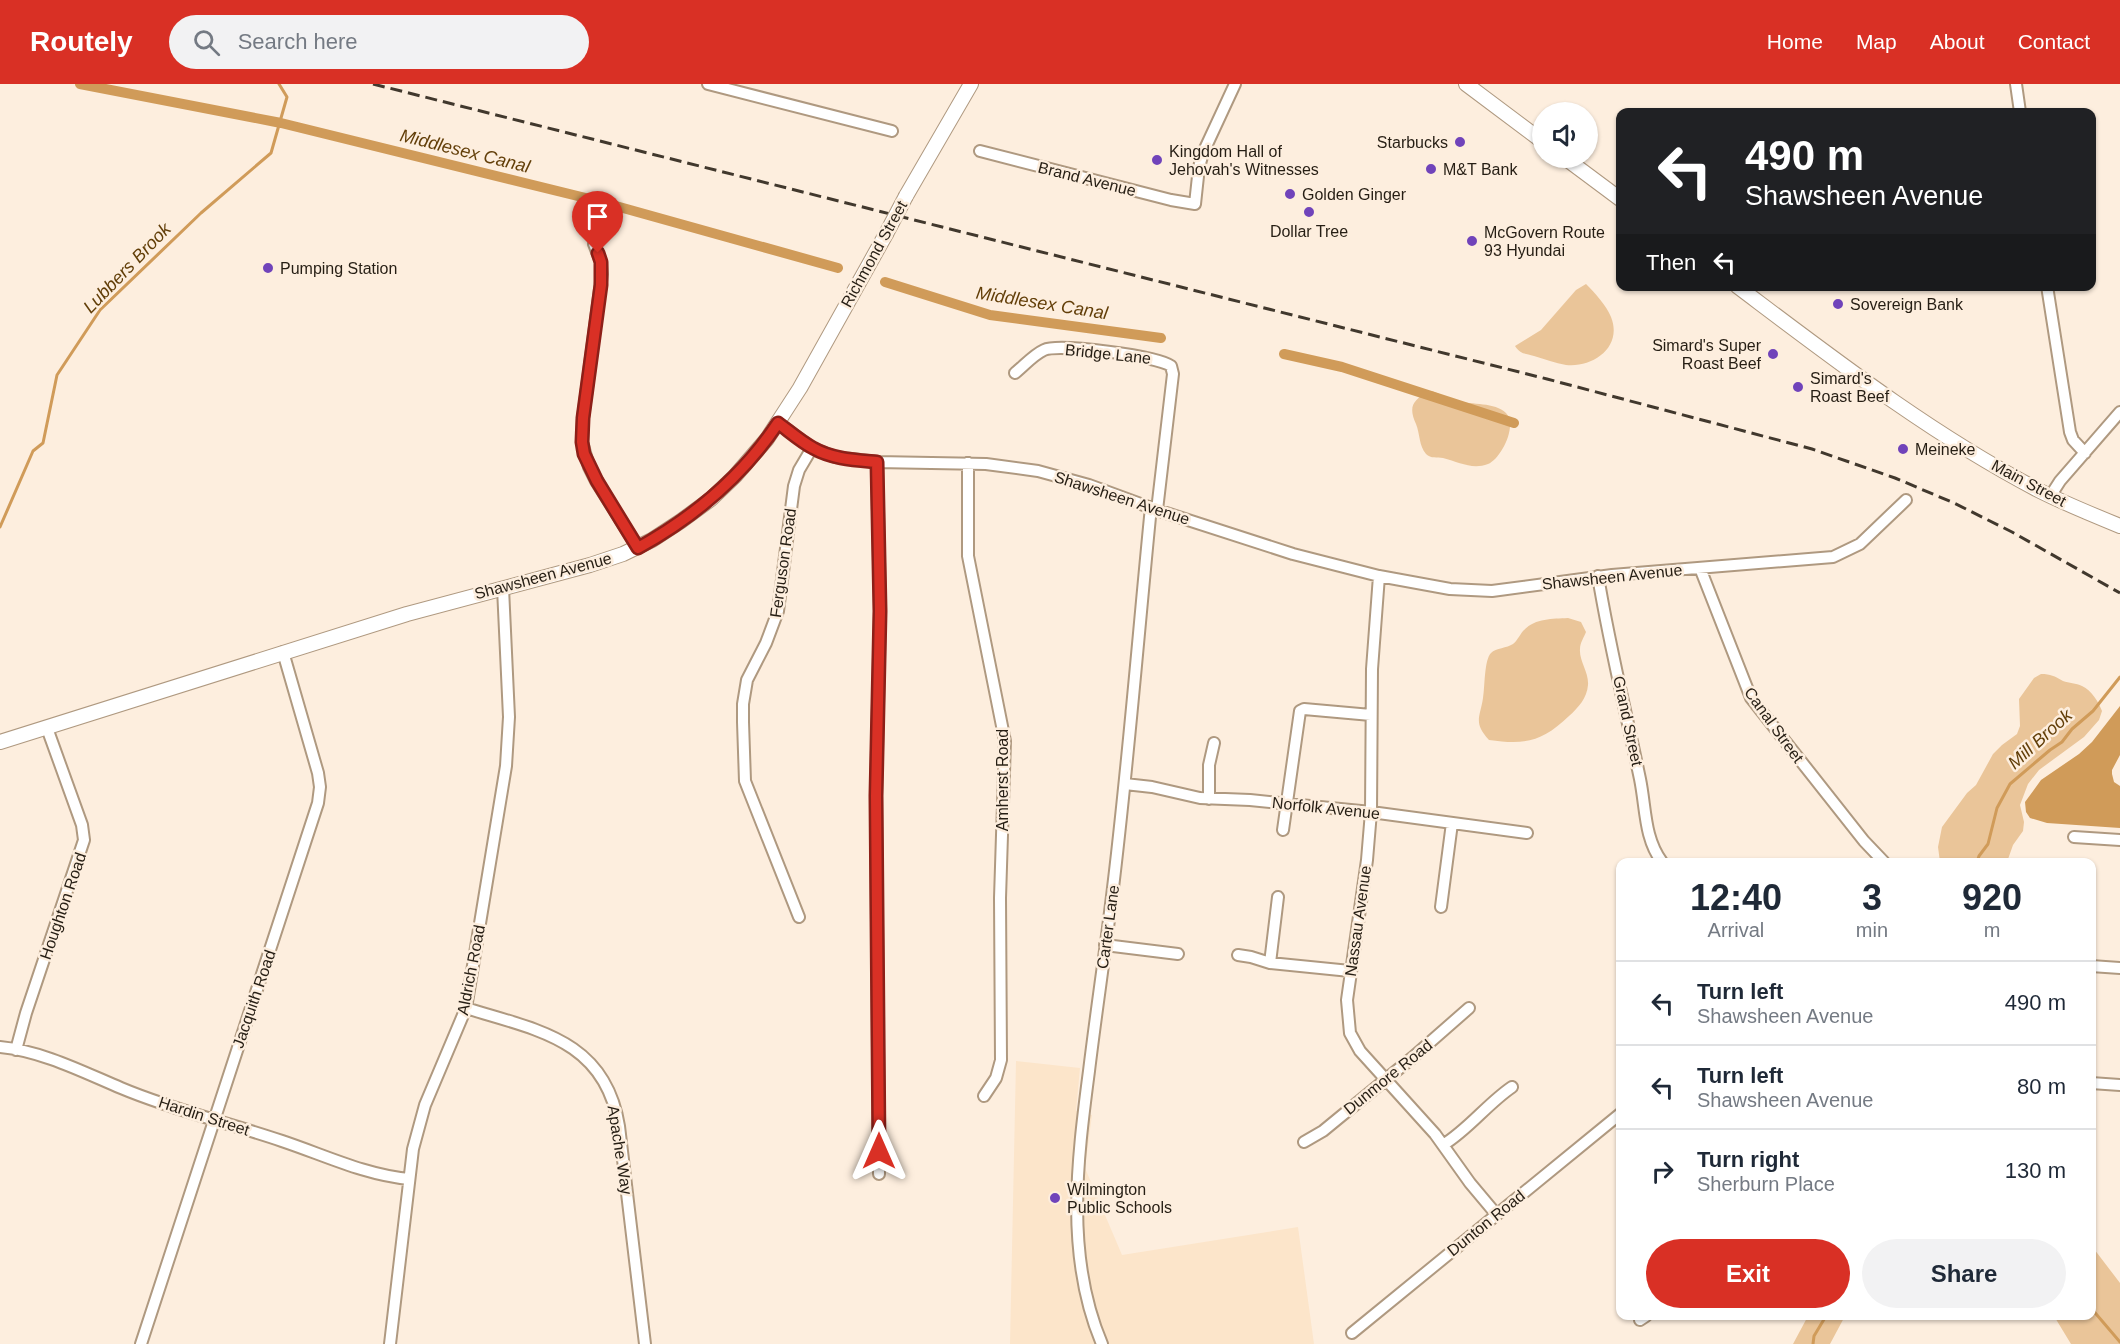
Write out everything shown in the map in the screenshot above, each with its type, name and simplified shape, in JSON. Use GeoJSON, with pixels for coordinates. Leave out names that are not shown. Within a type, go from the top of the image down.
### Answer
{"type":"FeatureCollection","features":[{"type":"Feature","properties":{"kind":"main road","name":"Richmond Street"},"geometry":{"type":"LineString","coordinates":[[778,423],[971,84]]}},
{"type":"Feature","properties":{"kind":"main road"},"geometry":{"type":"LineString","coordinates":[[1466,84],[1532,134]]}},
{"type":"Feature","properties":{"kind":"main road"},"geometry":{"type":"LineString","coordinates":[[1578,168],[1616,196]]}},
{"type":"Feature","properties":{"kind":"main road","name":"Main Street"},"geometry":{"type":"LineString","coordinates":[[1744,291],[1848,369],[1945,435],[2051,495],[2120,526]]}},
{"type":"Feature","properties":{"kind":"main road","name":"Shawsheen Avenue"},"geometry":{"type":"LineString","coordinates":[[0,742],[423,609],[590,565],[638,548],[711,499],[746,465],[778,423]]}},
{"type":"Feature","properties":{"kind":"street"},"geometry":{"type":"LineString","coordinates":[[708,84],[730,87],[892,130]]}},
{"type":"Feature","properties":{"kind":"street","name":"Brand Avenue"},"geometry":{"type":"LineString","coordinates":[[980,151],[1171,200],[1195,204],[1203,153],[1235,84]]}},
{"type":"Feature","properties":{"kind":"street"},"geometry":{"type":"LineString","coordinates":[[2016,84],[2019,108]]}},
{"type":"Feature","properties":{"kind":"street"},"geometry":{"type":"LineString","coordinates":[[594,244],[601,262],[601,285],[583,418],[582,442],[584,454],[593,474],[638,548]]}},
{"type":"Feature","properties":{"kind":"street"},"geometry":{"type":"LineString","coordinates":[[2048,291],[2070,432],[2073,440],[2085,453]]}},
{"type":"Feature","properties":{"kind":"street","name":"Bridge Lane"},"geometry":{"type":"LineString","coordinates":[[1015,373],[1042,351],[1050,348],[1159,359],[1171,366],[1173,374],[1154,509]]}},
{"type":"Feature","properties":{"kind":"street"},"geometry":{"type":"LineString","coordinates":[[2051,495],[2060,481],[2120,412]]}},
{"type":"Feature","properties":{"kind":"street","name":"Shawsheen Avenue"},"geometry":{"type":"LineString","coordinates":[[778,423],[812,448],[835,457],[877,462],[968,463],[1021,468],[1056,475],[1269,547],[1379,576],[1434,587],[1478,591],[1598,576],[1822,559],[1842,554],[1860,544],[1906,500]]}},
{"type":"Feature","properties":{"kind":"street","name":"Ferguson Road"},"geometry":{"type":"LineString","coordinates":[[799,917],[745,781],[743,704],[747,680],[766,643],[778,611],[794,486],[799,470],[812,448]]}},
{"type":"Feature","properties":{"kind":"street"},"geometry":{"type":"LineString","coordinates":[[877,462],[880,611],[876,796],[879,1174]]}},
{"type":"Feature","properties":{"kind":"street","name":"Amherst Road"},"geometry":{"type":"LineString","coordinates":[[968,463],[968,556],[1005,741],[1000,898],[1000,1060],[996,1078],[984,1096]]}},
{"type":"Feature","properties":{"kind":"street","name":"Carter Lane"},"geometry":{"type":"LineString","coordinates":[[1102,1344],[1090,1312],[1084,1282],[1077,1234],[1076,1197],[1082,1124],[1125,784],[1154,509]]}},
{"type":"Feature","properties":{"kind":"street","name":"Canal Street"},"geometry":{"type":"LineString","coordinates":[[1700,568],[1750,698],[1881,858]]}},
{"type":"Feature","properties":{"kind":"street","name":"Nassau Avenue"},"geometry":{"type":"LineString","coordinates":[[1379,576],[1373,652],[1371,812],[1367,860],[1346,1013],[1350,1033],[1360,1051],[1443,1145],[1470,1184],[1496,1214]]}},
{"type":"Feature","properties":{"kind":"street","name":"Grand Street"},"geometry":{"type":"LineString","coordinates":[[1598,576],[1605,619],[1641,784],[1648,832],[1659,858]]}},
{"type":"Feature","properties":{"kind":"street","name":"Aldrich Road"},"geometry":{"type":"LineString","coordinates":[[390,1344],[416,1135],[425,1105],[466,1008],[508,750],[509,700],[503,588]]}},
{"type":"Feature","properties":{"kind":"street","name":"Jacquith Road"},"geometry":{"type":"LineString","coordinates":[[141,1344],[240,1038],[316,816],[320,795],[318,773],[283,652]]}},
{"type":"Feature","properties":{"kind":"street"},"geometry":{"type":"LineString","coordinates":[[1283,830],[1300,710],[1371,715]]}},
{"type":"Feature","properties":{"kind":"street","name":"Houghton Road"},"geometry":{"type":"LineString","coordinates":[[16,1050],[29,1002],[84,843],[82,825],[47,728]]}},
{"type":"Feature","properties":{"kind":"street"},"geometry":{"type":"LineString","coordinates":[[1209,799],[1209,765],[1214,743]]}},
{"type":"Feature","properties":{"kind":"street","name":"Norfolk Avenue"},"geometry":{"type":"LineString","coordinates":[[1125,784],[1209,799],[1287,803],[1527,832]]}},
{"type":"Feature","properties":{"kind":"street"},"geometry":{"type":"LineString","coordinates":[[1441,907],[1452,823]]}},
{"type":"Feature","properties":{"kind":"street"},"geometry":{"type":"LineString","coordinates":[[2074,837],[2120,840]]}},
{"type":"Feature","properties":{"kind":"street"},"geometry":{"type":"LineString","coordinates":[[1270,963],[1278,897]]}},
{"type":"Feature","properties":{"kind":"street"},"geometry":{"type":"LineString","coordinates":[[1105,945],[1178,954]]}},
{"type":"Feature","properties":{"kind":"street"},"geometry":{"type":"LineString","coordinates":[[1238,955],[1270,963],[1350,971]]}},
{"type":"Feature","properties":{"kind":"street"},"geometry":{"type":"LineString","coordinates":[[2096,966],[2120,968]]}},
{"type":"Feature","properties":{"kind":"street","name":"Apache Way"},"geometry":{"type":"LineString","coordinates":[[466,1008],[560,1039],[586,1059],[606,1084],[618,1123],[645,1344]]}},
{"type":"Feature","properties":{"kind":"street","name":"Dunmore Road"},"geometry":{"type":"LineString","coordinates":[[1304,1142],[1323,1131],[1469,1008]]}},
{"type":"Feature","properties":{"kind":"street","name":"Hardin Street"},"geometry":{"type":"LineString","coordinates":[[0,1047],[16,1050],[95,1076],[148,1098],[369,1172],[409,1179]]}},
{"type":"Feature","properties":{"kind":"street"},"geometry":{"type":"LineString","coordinates":[[2096,1083],[2120,1085]]}},
{"type":"Feature","properties":{"kind":"street"},"geometry":{"type":"LineString","coordinates":[[1443,1145],[1460,1134],[1512,1086]]}},
{"type":"Feature","properties":{"kind":"street","name":"Dunton Road"},"geometry":{"type":"LineString","coordinates":[[1352,1333],[1616,1117]]}},
{"type":"Feature","properties":{"kind":"shaded area"},"geometry":{"type":"Polygon","coordinates":[[[1586,284],[1603,304],[1611,317],[1614,328],[1613,338],[1603,353],[1586,363],[1566,365],[1523,353],[1517,349],[1515,346],[1541,330],[1576,290],[1586,284]]]}},
{"type":"Feature","properties":{"kind":"shaded area"},"geometry":{"type":"Polygon","coordinates":[[[1428,391],[1457,401],[1496,407],[1506,413],[1509,418],[1509,433],[1503,449],[1493,461],[1482,466],[1471,466],[1426,454],[1421,444],[1412,408],[1413,404],[1428,391]]]}},
{"type":"Feature","properties":{"kind":"shaded area"},"geometry":{"type":"Polygon","coordinates":[[[1568,618],[1581,622],[1586,632],[1580,653],[1588,685],[1582,702],[1559,725],[1532,740],[1513,742],[1489,740],[1481,729],[1479,720],[1486,668],[1491,653],[1513,644],[1524,630],[1534,623],[1568,618]]]}},
{"type":"Feature","properties":{"kind":"shaded area"},"geometry":{"type":"Polygon","coordinates":[[[2041,674],[2050,675],[2080,685],[2097,700],[2102,711],[2099,720],[2084,737],[2039,770],[2028,784],[2020,805],[2024,822],[2023,831],[2013,845],[2008,858],[1939,858],[1938,847],[1942,827],[1967,793],[1976,785],[1993,754],[2017,734],[2020,726],[2019,699],[2034,678],[2041,674]]]}},
{"type":"Feature","properties":{"kind":"shaded area"},"geometry":{"type":"Polygon","coordinates":[[[2120,706],[2120,755],[2112,774],[2114,782],[2120,786],[2120,828],[2047,823],[2030,818],[2026,812],[2025,802],[2041,780],[2079,754],[2092,742],[2120,706]]]}},
{"type":"Feature","properties":{"kind":"shaded area","name":"Wilmington Public Schools"},"geometry":{"type":"Polygon","coordinates":[[[1016,1061],[1080,1068],[1076,1111],[1092,1115],[1085,1168],[1122,1255],[1298,1227],[1314,1344],[1010,1344],[1016,1061]]]}},
{"type":"Feature","properties":{"kind":"shaded area"},"geometry":{"type":"Polygon","coordinates":[[[2096,1252],[2120,1283],[2120,1344],[2071,1344],[2056,1320],[2096,1320],[2096,1252]]]}},
{"type":"Feature","properties":{"kind":"shaded area"},"geometry":{"type":"Polygon","coordinates":[[[1806,1320],[1843,1320],[1830,1344],[1793,1344],[1806,1320]]]}},
{"type":"Feature","properties":{"kind":"waterway","name":"Middlesex Canal"},"geometry":{"type":"LineString","coordinates":[[80,84],[281,123],[598,201],[838,268]]}},
{"type":"Feature","properties":{"kind":"waterway","name":"Lubbers Brook"},"geometry":{"type":"LineString","coordinates":[[0,527],[33,451],[43,443],[57,375],[100,310],[201,213],[271,153],[287,97],[279,84]]}},
{"type":"Feature","properties":{"kind":"waterway","name":"Middlesex Canal"},"geometry":{"type":"LineString","coordinates":[[885,282],[990,315],[1161,338]]}},
{"type":"Feature","properties":{"kind":"waterway","name":"Middlesex Canal"},"geometry":{"type":"LineString","coordinates":[[1284,354],[1342,367],[1514,423]]}},
{"type":"Feature","properties":{"kind":"waterway","name":"Mill Brook"},"geometry":{"type":"LineString","coordinates":[[1978,858],[1988,844],[1997,808],[2010,784],[2062,742],[2072,729],[2093,711],[2120,677]]}},
{"type":"Feature","properties":{"kind":"waterway","name":"Mill Brook"},"geometry":{"type":"LineString","coordinates":[[2096,1314],[2120,1342]]}},
{"type":"Feature","properties":{"kind":"waterway"},"geometry":{"type":"LineString","coordinates":[[1813,1344],[1814,1336],[1824,1320]]}},
{"type":"Feature","properties":{"kind":"railway"},"geometry":{"type":"LineString","coordinates":[[373,84],[1547,379],[1812,449],[1895,478],[1954,503],[2012,532],[2120,593]]}},
{"type":"Feature","properties":{"kind":"place","name":"Starbucks"},"geometry":{"type":"Point","coordinates":[1460,142]}},
{"type":"Feature","properties":{"kind":"place","name":"Kingdom Hall of Jehovah's Witnesses"},"geometry":{"type":"Point","coordinates":[1157,160]}},
{"type":"Feature","properties":{"kind":"place","name":"M&T Bank"},"geometry":{"type":"Point","coordinates":[1431,169]}},
{"type":"Feature","properties":{"kind":"place","name":"Golden Ginger"},"geometry":{"type":"Point","coordinates":[1290,194]}},
{"type":"Feature","properties":{"kind":"place","name":"Dollar Tree"},"geometry":{"type":"Point","coordinates":[1309,212]}},
{"type":"Feature","properties":{"kind":"place","name":"McGovern Route 93 Hyundai"},"geometry":{"type":"Point","coordinates":[1472,241]}},
{"type":"Feature","properties":{"kind":"place","name":"Pumping Station"},"geometry":{"type":"Point","coordinates":[268,268]}},
{"type":"Feature","properties":{"kind":"place","name":"Sovereign Bank"},"geometry":{"type":"Point","coordinates":[1838,304]}},
{"type":"Feature","properties":{"kind":"place","name":"Simard's Super Roast Beef"},"geometry":{"type":"Point","coordinates":[1773,354]}},
{"type":"Feature","properties":{"kind":"place","name":"Simard's Roast Beef"},"geometry":{"type":"Point","coordinates":[1798,387]}},
{"type":"Feature","properties":{"kind":"place","name":"Meineke"},"geometry":{"type":"Point","coordinates":[1903,449]}},
{"type":"Feature","properties":{"kind":"place","name":"Wilmington Public Schools"},"geometry":{"type":"Point","coordinates":[1055,1198]}},
{"type":"Feature","properties":{"kind":"route"},"geometry":{"type":"LineString","coordinates":[[598,253],[602,274],[583,418],[582,442],[589,467],[638,548],[711,499],[746,465],[778,423],[822,453],[835,457],[877,462],[880,611],[876,796],[879,1151]]}}]}
